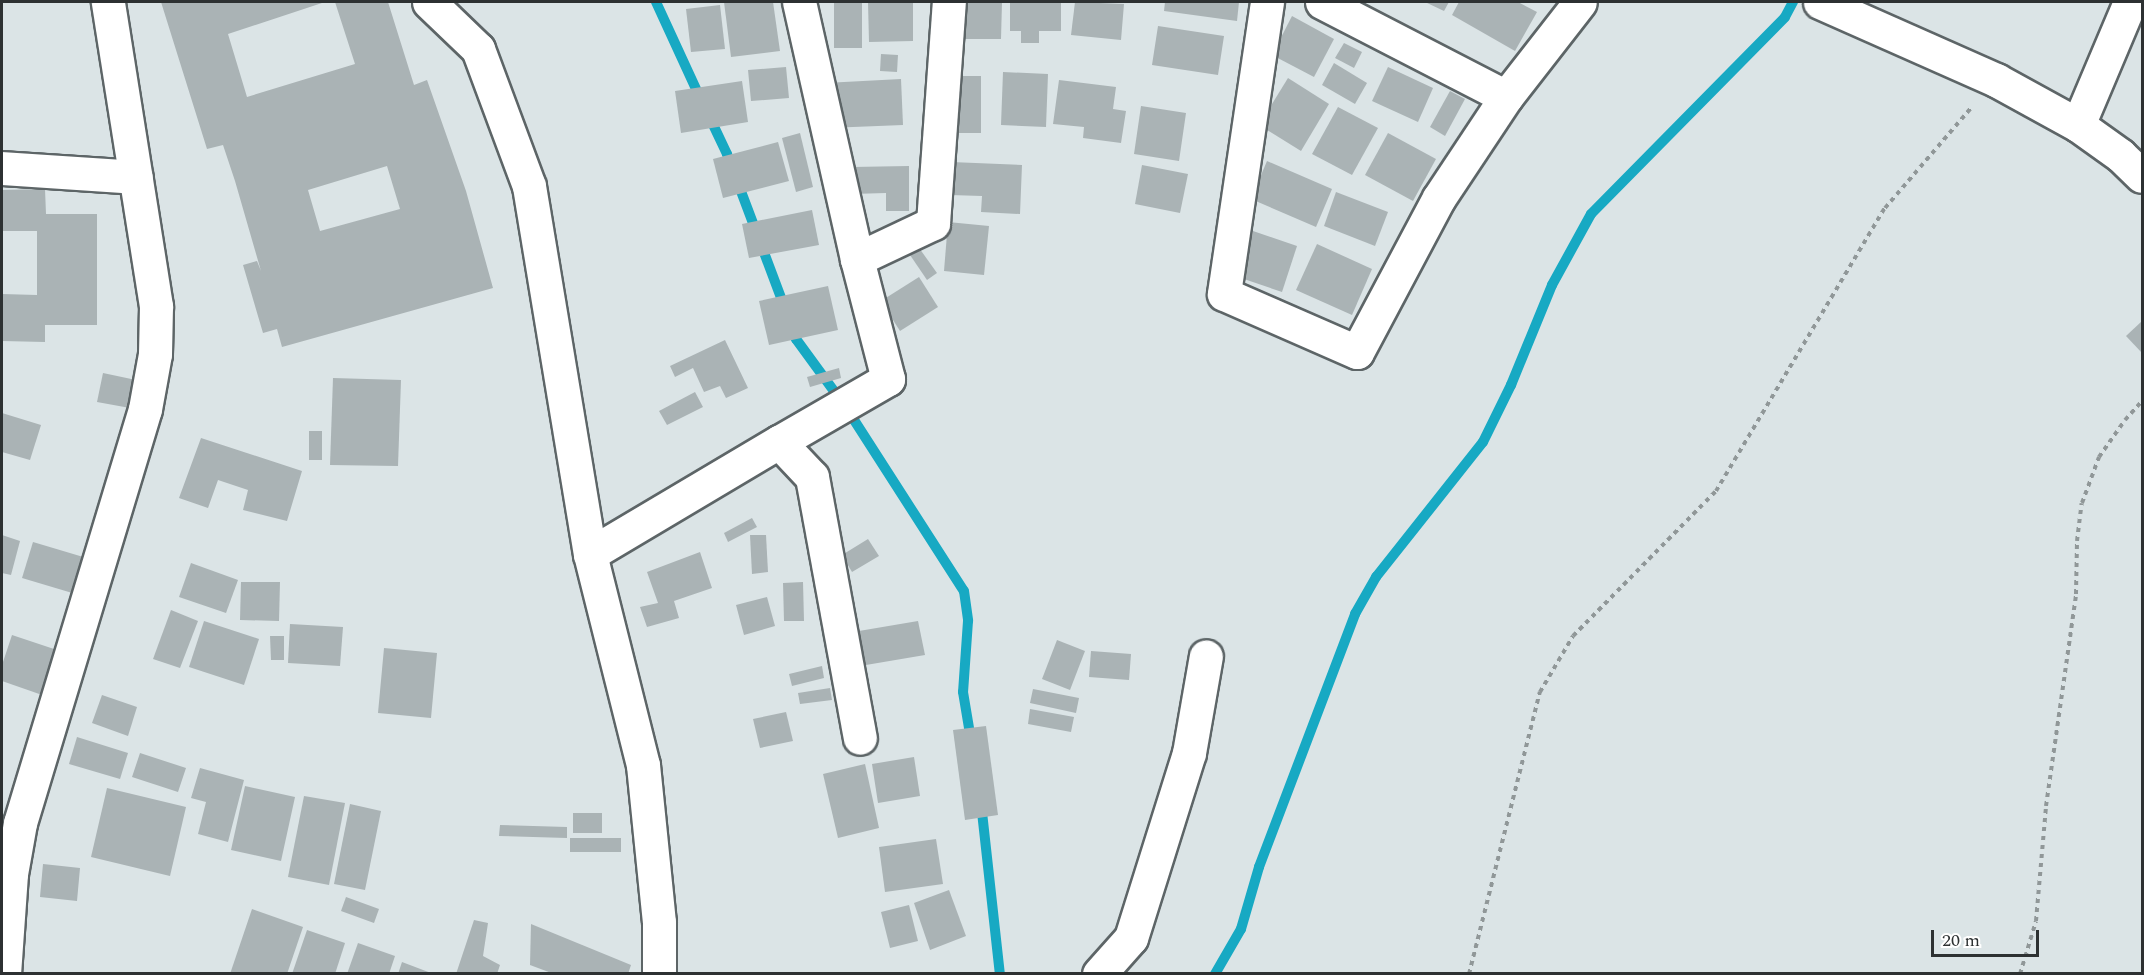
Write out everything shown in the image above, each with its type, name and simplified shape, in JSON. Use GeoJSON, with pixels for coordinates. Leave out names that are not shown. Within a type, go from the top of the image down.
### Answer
{"type":"FeatureCollection","features":[{"type":"Feature","properties":{"kind":"street"},"geometry":{"type":"LineString","coordinates":[[4,974],[11,874],[20,823],[145,409],[155,354],[156,306],[108,2]]}},
{"type":"Feature","properties":{"kind":"street"},"geometry":{"type":"LineString","coordinates":[[429,2],[478,49],[529,186],[590,554],[643,765],[659,922],[659,974]]}},
{"type":"Feature","properties":{"kind":"street"},"geometry":{"type":"LineString","coordinates":[[590,554],[888,379],[857,259],[799,2]]}},
{"type":"Feature","properties":{"kind":"street"},"geometry":{"type":"LineString","coordinates":[[857,259],[933,223],[949,2]]}},
{"type":"Feature","properties":{"kind":"street"},"geometry":{"type":"LineString","coordinates":[[1267,2],[1224,294],[1357,352],[1439,198],[1506,97],[1580,2]]}},
{"type":"Feature","properties":{"kind":"street"},"geometry":{"type":"LineString","coordinates":[[1322,2],[1506,97]]}},
{"type":"Feature","properties":{"kind":"street"},"geometry":{"type":"LineString","coordinates":[[1820,2],[1996,80],[2078,125],[2120,156],[2142,176]]}},
{"type":"Feature","properties":{"kind":"street"},"geometry":{"type":"LineString","coordinates":[[2078,125],[2130,2]]}},
{"type":"Feature","properties":{"kind":"street"},"geometry":{"type":"LineString","coordinates":[[2,168],[136,177]]}},
{"type":"Feature","properties":{"kind":"street"},"geometry":{"type":"LineString","coordinates":[[779,442],[812,477],[860,738]]}},
{"type":"Feature","properties":{"kind":"street"},"geometry":{"type":"LineString","coordinates":[[1099,974],[1131,938],[1189,753],[1206,656]]}},
{"type":"Feature","properties":{"kind":"path"},"geometry":{"type":"LineString","coordinates":[[1469,974],[1540,692],[1573,636],[1716,490],[1885,208],[1976,102]]}},
{"type":"Feature","properties":{"kind":"path"},"geometry":{"type":"LineString","coordinates":[[2020,974],[2036,921],[2046,806],[2076,594],[2082,503],[2099,457],[2125,420],[2142,401]]}},
{"type":"Feature","properties":{"kind":"building"},"geometry":{"type":"Polygon","coordinates":[[[161,2],[325,2],[228,34],[247,97],[355,64],[335,2],[388,2],[414,85],[427,80],[466,191],[493,288],[282,347],[277,329],[263,333],[243,265],[257,261],[261,271],[223,145],[207,149],[161,2]],[[387,166],[308,190],[320,231],[400,209],[387,166]]]}},
{"type":"Feature","properties":{"kind":"building"},"geometry":{"type":"Polygon","coordinates":[[[724,2],[773,2],[780,51],[731,57],[724,2]]]}},
{"type":"Feature","properties":{"kind":"building"},"geometry":{"type":"Polygon","coordinates":[[[834,2],[862,2],[862,48],[834,48],[834,2]]]}},
{"type":"Feature","properties":{"kind":"building"},"geometry":{"type":"Polygon","coordinates":[[[868,2],[913,2],[913,41],[869,42],[868,2]]]}},
{"type":"Feature","properties":{"kind":"building"},"geometry":{"type":"Polygon","coordinates":[[[961,2],[1002,2],[1001,39],[960,39],[961,2]]]}},
{"type":"Feature","properties":{"kind":"building"},"geometry":{"type":"Polygon","coordinates":[[[1010,2],[1061,2],[1061,31],[1039,31],[1039,43],[1021,43],[1021,31],[1010,31],[1010,2]]]}},
{"type":"Feature","properties":{"kind":"building"},"geometry":{"type":"Polygon","coordinates":[[[1075,2],[1124,4],[1121,40],[1071,35],[1075,2]]]}},
{"type":"Feature","properties":{"kind":"building"},"geometry":{"type":"Polygon","coordinates":[[[1165,2],[1239,2],[1237,21],[1164,11],[1165,2]]]}},
{"type":"Feature","properties":{"kind":"building"},"geometry":{"type":"Polygon","coordinates":[[[1425,2],[1449,2],[1444,11],[1425,2]]]}},
{"type":"Feature","properties":{"kind":"building"},"geometry":{"type":"Polygon","coordinates":[[[1459,2],[1518,2],[1537,12],[1515,51],[1452,15],[1459,2]]]}},
{"type":"Feature","properties":{"kind":"building"},"geometry":{"type":"Polygon","coordinates":[[[720,5],[725,49],[691,52],[686,9],[720,5]]]}},
{"type":"Feature","properties":{"kind":"building"},"geometry":{"type":"Polygon","coordinates":[[[1292,16],[1334,39],[1314,77],[1272,55],[1292,16]]]}},
{"type":"Feature","properties":{"kind":"building"},"geometry":{"type":"Polygon","coordinates":[[[1158,26],[1224,36],[1218,75],[1152,65],[1158,26]]]}},
{"type":"Feature","properties":{"kind":"building"},"geometry":{"type":"Polygon","coordinates":[[[1344,43],[1362,52],[1354,68],[1335,58],[1344,43]]]}},
{"type":"Feature","properties":{"kind":"building"},"geometry":{"type":"Polygon","coordinates":[[[881,54],[898,55],[897,72],[880,71],[881,54]]]}},
{"type":"Feature","properties":{"kind":"building"},"geometry":{"type":"Polygon","coordinates":[[[1334,63],[1367,83],[1355,104],[1322,85],[1334,63]]]}},
{"type":"Feature","properties":{"kind":"building"},"geometry":{"type":"Polygon","coordinates":[[[786,67],[789,98],[751,101],[748,70],[786,67]]]}},
{"type":"Feature","properties":{"kind":"building"},"geometry":{"type":"Polygon","coordinates":[[[1388,67],[1433,88],[1418,122],[1372,101],[1388,67]]]}},
{"type":"Feature","properties":{"kind":"building"},"geometry":{"type":"Polygon","coordinates":[[[1003,72],[1048,74],[1046,127],[1001,125],[1003,72]]]}},
{"type":"Feature","properties":{"kind":"building"},"geometry":{"type":"Polygon","coordinates":[[[950,76],[981,76],[981,133],[950,133],[950,76]]]}},
{"type":"Feature","properties":{"kind":"building"},"geometry":{"type":"Polygon","coordinates":[[[1288,78],[1329,104],[1301,151],[1259,125],[1288,78]]]}},
{"type":"Feature","properties":{"kind":"building"},"geometry":{"type":"Polygon","coordinates":[[[901,79],[903,125],[828,128],[825,83],[901,79]]]}},
{"type":"Feature","properties":{"kind":"building"},"geometry":{"type":"Polygon","coordinates":[[[1059,80],[1116,87],[1113,109],[1126,111],[1121,143],[1083,138],[1084,127],[1053,124],[1059,80]]]}},
{"type":"Feature","properties":{"kind":"building"},"geometry":{"type":"Polygon","coordinates":[[[742,81],[748,122],[681,133],[675,91],[742,81]]]}},
{"type":"Feature","properties":{"kind":"building"},"geometry":{"type":"Polygon","coordinates":[[[1450,91],[1465,99],[1445,136],[1430,127],[1450,91]]]}},
{"type":"Feature","properties":{"kind":"building"},"geometry":{"type":"Polygon","coordinates":[[[1141,106],[1186,113],[1179,161],[1134,154],[1141,106]]]}},
{"type":"Feature","properties":{"kind":"building"},"geometry":{"type":"Polygon","coordinates":[[[1338,107],[1378,128],[1352,175],[1312,154],[1338,107]]]}},
{"type":"Feature","properties":{"kind":"building"},"geometry":{"type":"Polygon","coordinates":[[[800,133],[813,187],[796,192],[782,138],[800,133]]]}},
{"type":"Feature","properties":{"kind":"building"},"geometry":{"type":"Polygon","coordinates":[[[1388,133],[1436,159],[1413,201],[1365,175],[1388,133]]]}},
{"type":"Feature","properties":{"kind":"building"},"geometry":{"type":"Polygon","coordinates":[[[778,142],[789,181],[723,198],[713,159],[778,142]]]}},
{"type":"Feature","properties":{"kind":"building"},"geometry":{"type":"Polygon","coordinates":[[[1267,161],[1332,189],[1316,227],[1251,199],[1267,161]]]}},
{"type":"Feature","properties":{"kind":"building"},"geometry":{"type":"Polygon","coordinates":[[[951,162],[1022,165],[1020,214],[981,212],[982,196],[950,195],[951,162]]]}},
{"type":"Feature","properties":{"kind":"building"},"geometry":{"type":"Polygon","coordinates":[[[1142,165],[1188,174],[1180,213],[1135,204],[1142,165]]]}},
{"type":"Feature","properties":{"kind":"building"},"geometry":{"type":"Polygon","coordinates":[[[909,166],[909,211],[886,211],[886,193],[852,194],[852,167],[909,166]]]}},
{"type":"Feature","properties":{"kind":"building"},"geometry":{"type":"Polygon","coordinates":[[[45,189],[46,214],[97,214],[97,325],[45,325],[45,342],[2,341],[2,294],[37,295],[37,231],[2,231],[2,190],[45,189]]]}},
{"type":"Feature","properties":{"kind":"building"},"geometry":{"type":"Polygon","coordinates":[[[1336,192],[1388,212],[1375,246],[1324,226],[1336,192]]]}},
{"type":"Feature","properties":{"kind":"building"},"geometry":{"type":"Polygon","coordinates":[[[812,210],[819,245],[749,258],[742,224],[812,210]]]}},
{"type":"Feature","properties":{"kind":"building"},"geometry":{"type":"Polygon","coordinates":[[[948,222],[989,226],[984,275],[944,271],[948,222]]]}},
{"type":"Feature","properties":{"kind":"building"},"geometry":{"type":"Polygon","coordinates":[[[1253,231],[1297,246],[1282,292],[1238,277],[1253,231]]]}},
{"type":"Feature","properties":{"kind":"building"},"geometry":{"type":"Polygon","coordinates":[[[1317,244],[1372,269],[1352,315],[1296,290],[1317,244]]]}},
{"type":"Feature","properties":{"kind":"building"},"geometry":{"type":"Polygon","coordinates":[[[917,245],[937,273],[927,280],[908,252],[917,245]]]}},
{"type":"Feature","properties":{"kind":"building"},"geometry":{"type":"Polygon","coordinates":[[[919,277],[938,307],[900,331],[881,301],[919,277]]]}},
{"type":"Feature","properties":{"kind":"building"},"geometry":{"type":"Polygon","coordinates":[[[828,286],[838,330],[769,345],[759,301],[828,286]]]}},
{"type":"Feature","properties":{"kind":"building"},"geometry":{"type":"Polygon","coordinates":[[[2142,321],[2142,353],[2126,336],[2142,321]]]}},
{"type":"Feature","properties":{"kind":"building"},"geometry":{"type":"Polygon","coordinates":[[[725,340],[748,388],[726,398],[720,386],[704,392],[693,368],[675,377],[670,366],[725,340]]]}},
{"type":"Feature","properties":{"kind":"building"},"geometry":{"type":"Polygon","coordinates":[[[839,368],[841,378],[810,387],[807,377],[839,368]]]}},
{"type":"Feature","properties":{"kind":"building"},"geometry":{"type":"Polygon","coordinates":[[[103,373],[136,380],[130,408],[97,402],[103,373]]]}},
{"type":"Feature","properties":{"kind":"building"},"geometry":{"type":"Polygon","coordinates":[[[333,378],[401,380],[398,466],[330,465],[333,378]]]}},
{"type":"Feature","properties":{"kind":"building"},"geometry":{"type":"Polygon","coordinates":[[[695,392],[703,407],[667,425],[659,411],[695,392]]]}},
{"type":"Feature","properties":{"kind":"building"},"geometry":{"type":"Polygon","coordinates":[[[2,413],[41,425],[30,460],[2,452],[2,413]]]}},
{"type":"Feature","properties":{"kind":"building"},"geometry":{"type":"Polygon","coordinates":[[[309,431],[322,431],[322,460],[309,460],[309,431]]]}},
{"type":"Feature","properties":{"kind":"building"},"geometry":{"type":"Polygon","coordinates":[[[201,438],[302,471],[287,521],[243,510],[248,490],[218,480],[208,508],[179,498],[201,438]]]}},
{"type":"Feature","properties":{"kind":"building"},"geometry":{"type":"Polygon","coordinates":[[[752,518],[757,527],[728,542],[724,533],[752,518]]]}},
{"type":"Feature","properties":{"kind":"building"},"geometry":{"type":"Polygon","coordinates":[[[2,535],[20,541],[11,575],[2,573],[2,535]]]}},
{"type":"Feature","properties":{"kind":"building"},"geometry":{"type":"Polygon","coordinates":[[[750,535],[766,535],[768,572],[752,574],[750,535]]]}},
{"type":"Feature","properties":{"kind":"building"},"geometry":{"type":"Polygon","coordinates":[[[868,539],[879,556],[852,572],[842,555],[868,539]]]}},
{"type":"Feature","properties":{"kind":"building"},"geometry":{"type":"Polygon","coordinates":[[[33,542],[90,559],[79,595],[22,578],[33,542]]]}},
{"type":"Feature","properties":{"kind":"building"},"geometry":{"type":"Polygon","coordinates":[[[700,552],[712,588],[674,601],[679,618],[647,627],[640,607],[658,603],[647,572],[700,552]]]}},
{"type":"Feature","properties":{"kind":"building"},"geometry":{"type":"Polygon","coordinates":[[[191,563],[238,580],[226,613],[179,597],[191,563]]]}},
{"type":"Feature","properties":{"kind":"building"},"geometry":{"type":"Polygon","coordinates":[[[241,582],[280,582],[279,621],[240,620],[241,582]]]}},
{"type":"Feature","properties":{"kind":"building"},"geometry":{"type":"Polygon","coordinates":[[[803,582],[804,621],[784,621],[783,583],[803,582]]]}},
{"type":"Feature","properties":{"kind":"building"},"geometry":{"type":"Polygon","coordinates":[[[767,597],[775,626],[744,635],[736,605],[767,597]]]}},
{"type":"Feature","properties":{"kind":"building"},"geometry":{"type":"Polygon","coordinates":[[[171,610],[198,621],[180,668],[153,659],[171,610]]]}},
{"type":"Feature","properties":{"kind":"building"},"geometry":{"type":"Polygon","coordinates":[[[204,621],[259,639],[244,685],[189,667],[204,621]]]}},
{"type":"Feature","properties":{"kind":"building"},"geometry":{"type":"Polygon","coordinates":[[[918,621],[925,655],[860,666],[853,632],[918,621]]]}},
{"type":"Feature","properties":{"kind":"building"},"geometry":{"type":"Polygon","coordinates":[[[290,624],[343,627],[340,666],[288,663],[290,624]]]}},
{"type":"Feature","properties":{"kind":"building"},"geometry":{"type":"Polygon","coordinates":[[[12,635],[60,651],[45,696],[2,681],[2,665],[12,635]]]}},
{"type":"Feature","properties":{"kind":"building"},"geometry":{"type":"Polygon","coordinates":[[[270,636],[284,636],[284,660],[271,660],[270,636]]]}},
{"type":"Feature","properties":{"kind":"building"},"geometry":{"type":"Polygon","coordinates":[[[1057,640],[1085,651],[1070,690],[1042,679],[1057,640]]]}},
{"type":"Feature","properties":{"kind":"building"},"geometry":{"type":"Polygon","coordinates":[[[384,648],[437,653],[431,718],[378,713],[384,648]]]}},
{"type":"Feature","properties":{"kind":"building"},"geometry":{"type":"Polygon","coordinates":[[[1091,651],[1131,654],[1129,680],[1089,677],[1091,651]]]}},
{"type":"Feature","properties":{"kind":"building"},"geometry":{"type":"Polygon","coordinates":[[[822,666],[824,678],[792,686],[789,674],[822,666]]]}},
{"type":"Feature","properties":{"kind":"building"},"geometry":{"type":"Polygon","coordinates":[[[830,688],[832,700],[800,704],[798,693],[830,688]]]}},
{"type":"Feature","properties":{"kind":"building"},"geometry":{"type":"Polygon","coordinates":[[[1033,689],[1079,698],[1076,713],[1030,703],[1033,689]]]}},
{"type":"Feature","properties":{"kind":"building"},"geometry":{"type":"Polygon","coordinates":[[[102,695],[137,707],[128,736],[92,723],[102,695]]]}},
{"type":"Feature","properties":{"kind":"building"},"geometry":{"type":"Polygon","coordinates":[[[1030,709],[1074,717],[1071,732],[1028,724],[1030,709]]]}},
{"type":"Feature","properties":{"kind":"building"},"geometry":{"type":"Polygon","coordinates":[[[786,712],[793,741],[760,748],[753,719],[786,712]]]}},
{"type":"Feature","properties":{"kind":"building"},"geometry":{"type":"Polygon","coordinates":[[[986,726],[998,815],[965,820],[953,730],[986,726]]]}},
{"type":"Feature","properties":{"kind":"building"},"geometry":{"type":"Polygon","coordinates":[[[77,737],[128,753],[120,779],[69,764],[77,737]]]}},
{"type":"Feature","properties":{"kind":"building"},"geometry":{"type":"Polygon","coordinates":[[[140,753],[186,768],[178,792],[132,777],[140,753]]]}},
{"type":"Feature","properties":{"kind":"building"},"geometry":{"type":"Polygon","coordinates":[[[914,757],[920,796],[878,803],[872,764],[914,757]]]}},
{"type":"Feature","properties":{"kind":"building"},"geometry":{"type":"Polygon","coordinates":[[[865,764],[879,828],[838,838],[823,774],[865,764]]]}},
{"type":"Feature","properties":{"kind":"building"},"geometry":{"type":"Polygon","coordinates":[[[200,768],[244,780],[228,842],[198,834],[206,802],[191,798],[200,768]]]}},
{"type":"Feature","properties":{"kind":"building"},"geometry":{"type":"Polygon","coordinates":[[[245,786],[295,797],[281,861],[231,850],[245,786]]]}},
{"type":"Feature","properties":{"kind":"building"},"geometry":{"type":"Polygon","coordinates":[[[107,788],[186,807],[170,876],[91,857],[107,788]]]}},
{"type":"Feature","properties":{"kind":"building"},"geometry":{"type":"Polygon","coordinates":[[[304,796],[345,803],[329,885],[288,877],[304,796]]]}},
{"type":"Feature","properties":{"kind":"building"},"geometry":{"type":"Polygon","coordinates":[[[350,804],[381,811],[365,890],[334,884],[350,804]]]}},
{"type":"Feature","properties":{"kind":"building"},"geometry":{"type":"Polygon","coordinates":[[[573,813],[602,813],[602,833],[573,833],[573,813]]]}},
{"type":"Feature","properties":{"kind":"building"},"geometry":{"type":"Polygon","coordinates":[[[500,825],[567,827],[567,838],[499,836],[500,825]]]}},
{"type":"Feature","properties":{"kind":"building"},"geometry":{"type":"Polygon","coordinates":[[[570,838],[621,838],[621,852],[570,852],[570,838]]]}},
{"type":"Feature","properties":{"kind":"building"},"geometry":{"type":"Polygon","coordinates":[[[936,839],[943,884],[885,892],[879,847],[936,839]]]}},
{"type":"Feature","properties":{"kind":"building"},"geometry":{"type":"Polygon","coordinates":[[[43,864],[80,868],[77,901],[40,897],[43,864]]]}},
{"type":"Feature","properties":{"kind":"building"},"geometry":{"type":"Polygon","coordinates":[[[949,890],[966,936],[930,950],[914,903],[949,890]]]}},
{"type":"Feature","properties":{"kind":"building"},"geometry":{"type":"Polygon","coordinates":[[[346,897],[379,909],[374,923],[341,911],[346,897]]]}},
{"type":"Feature","properties":{"kind":"building"},"geometry":{"type":"Polygon","coordinates":[[[909,905],[918,941],[890,948],[881,912],[909,905]]]}},
{"type":"Feature","properties":{"kind":"building"},"geometry":{"type":"Polygon","coordinates":[[[252,909],[303,927],[287,974],[230,974],[252,909]]]}},
{"type":"Feature","properties":{"kind":"building"},"geometry":{"type":"Polygon","coordinates":[[[474,920],[488,923],[483,956],[500,965],[497,974],[456,974],[474,920]]]}},
{"type":"Feature","properties":{"kind":"building"},"geometry":{"type":"Polygon","coordinates":[[[531,924],[631,965],[628,974],[554,974],[530,965],[531,924]]]}},
{"type":"Feature","properties":{"kind":"building"},"geometry":{"type":"Polygon","coordinates":[[[307,930],[345,943],[335,974],[292,974],[307,930]]]}},
{"type":"Feature","properties":{"kind":"building"},"geometry":{"type":"Polygon","coordinates":[[[358,943],[395,956],[389,974],[347,974],[358,943]]]}},
{"type":"Feature","properties":{"kind":"building"},"geometry":{"type":"Polygon","coordinates":[[[402,962],[431,973],[431,974],[398,974],[402,962]]]}},
{"type":"Feature","properties":{"kind":"waterway"},"geometry":{"type":"LineString","coordinates":[[656,2],[701,100]]}},
{"type":"Feature","properties":{"kind":"waterway"},"geometry":{"type":"LineString","coordinates":[[1215,974],[1241,929],[1259,867],[1355,614],[1376,577],[1483,442],[1511,385],[1552,285],[1591,214],[1785,17],[1793,2]]}},
{"type":"Feature","properties":{"kind":"waterway"},"geometry":{"type":"LineString","coordinates":[[709,116],[727,154],[785,308]]}},
{"type":"Feature","properties":{"kind":"waterway"},"geometry":{"type":"LineString","coordinates":[[791,326],[796,339],[847,409],[964,591],[968,621],[963,692],[971,740]]}},
{"type":"Feature","properties":{"kind":"waterway"},"geometry":{"type":"LineString","coordinates":[[981,803],[1000,974]]}}]}
